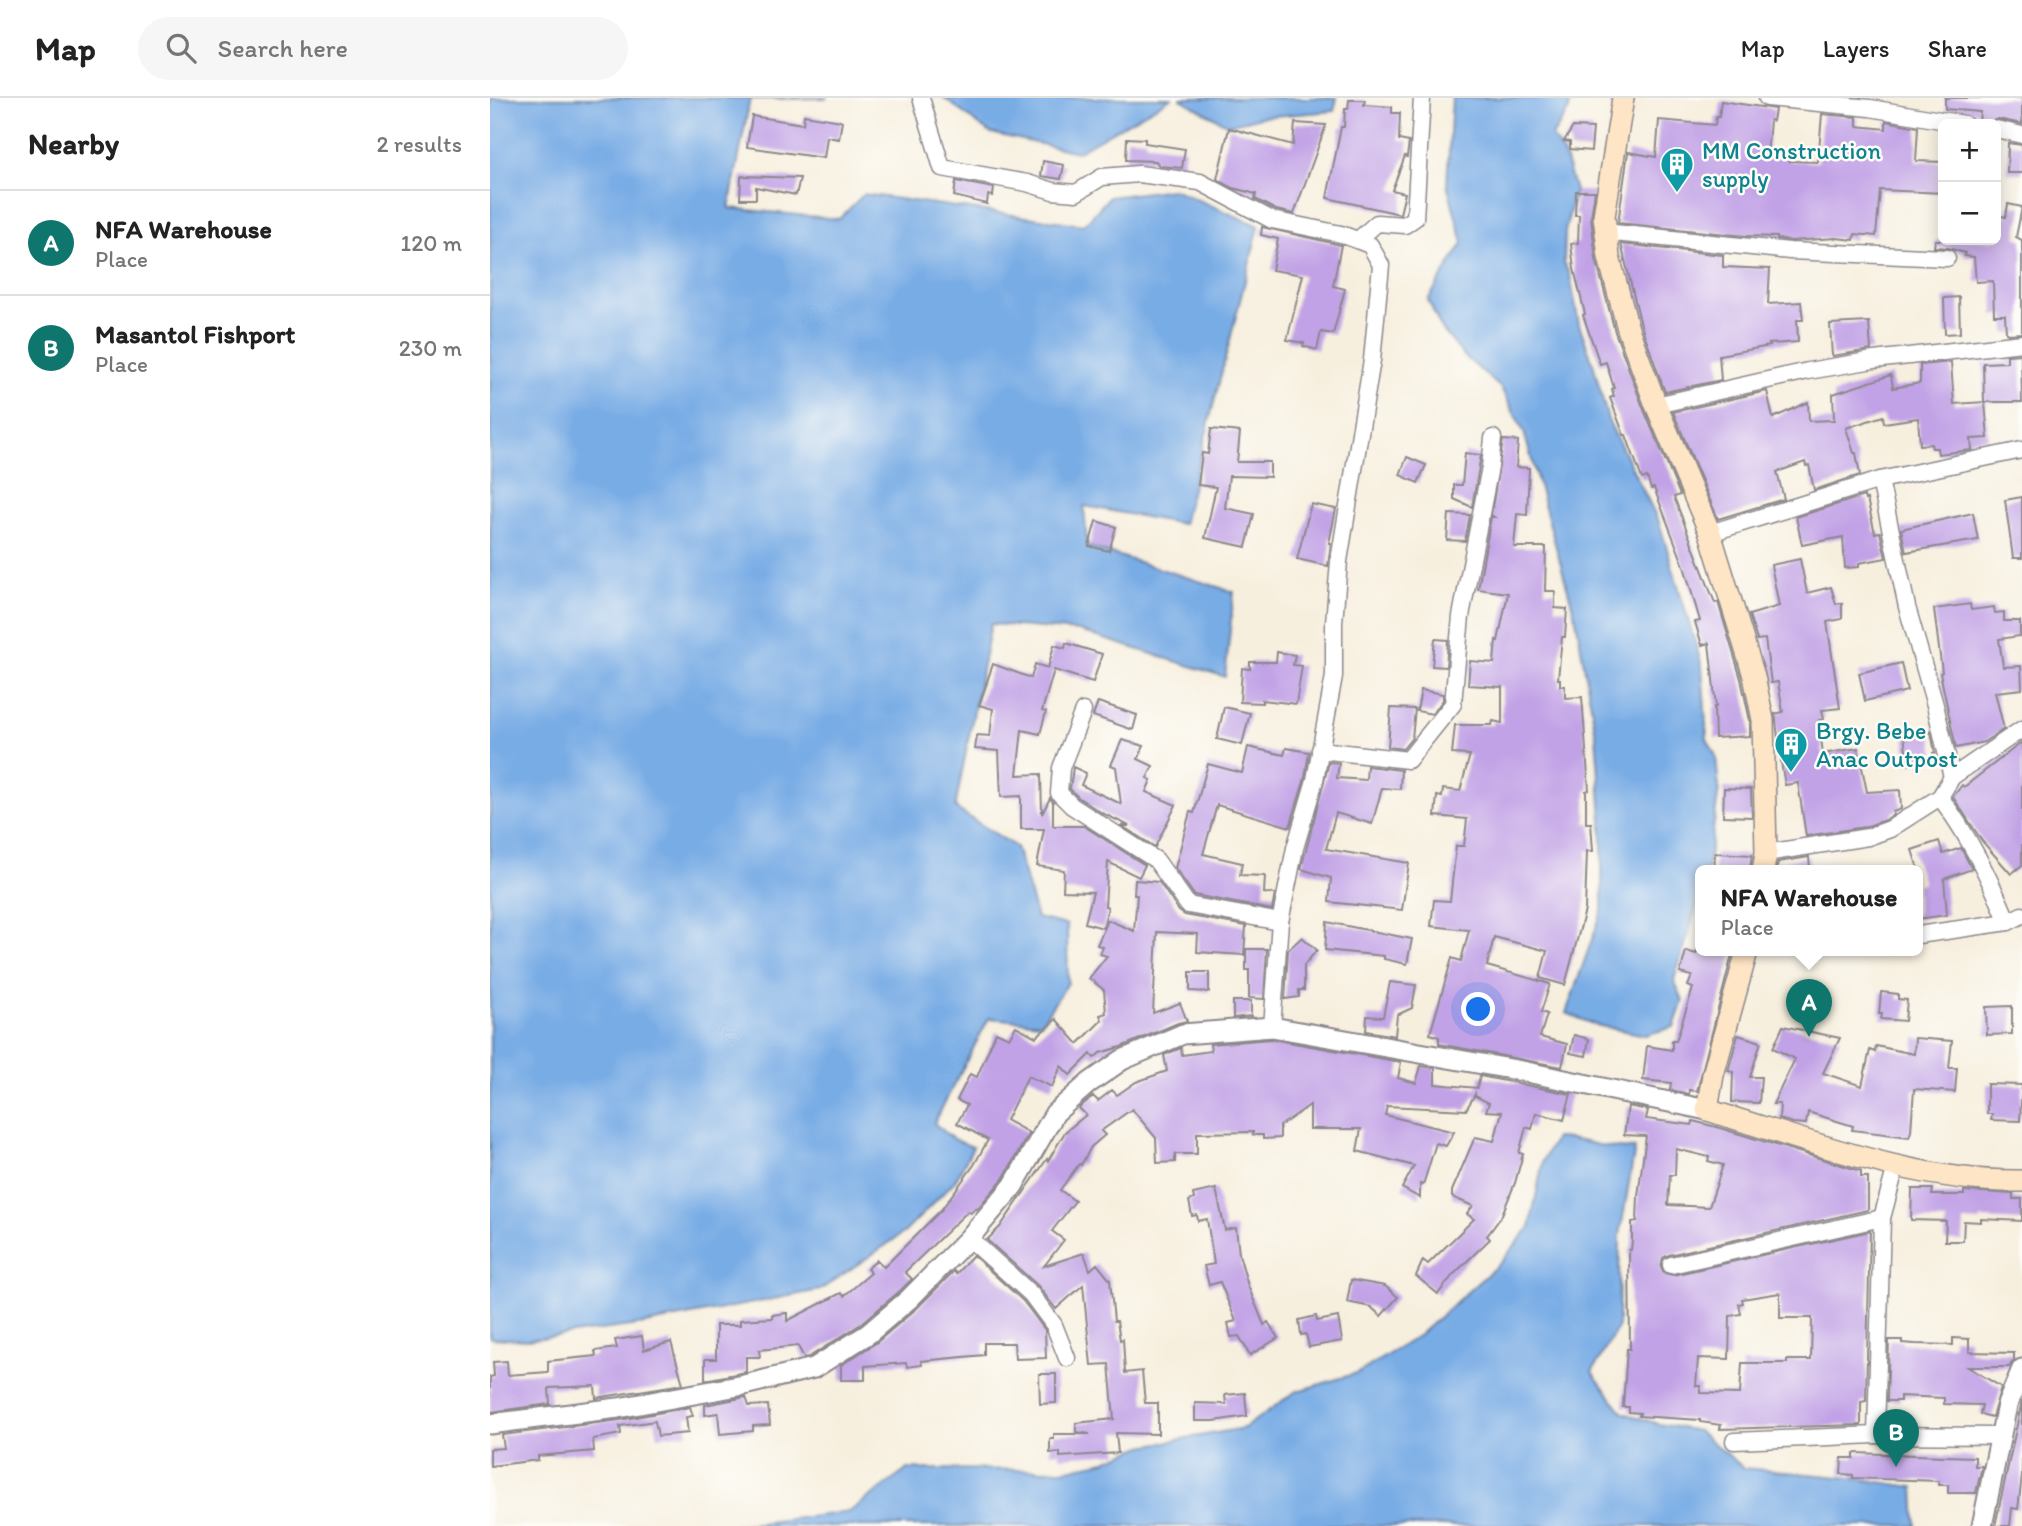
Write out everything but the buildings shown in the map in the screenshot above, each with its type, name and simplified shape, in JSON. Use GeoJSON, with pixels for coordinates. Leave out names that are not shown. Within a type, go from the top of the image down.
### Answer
{"type":"FeatureCollection","features":[{"type":"Feature","properties":{"kind":"main road"},"geometry":{"type":"LineString","coordinates":[[1623,98],[1608,181],[1604,232],[1620,304],[1656,405],[1710,533],[1751,663],[1763,720],[1765,862]]}},
{"type":"Feature","properties":{"kind":"main road"},"geometry":{"type":"LineString","coordinates":[[1746,956],[1713,1075],[1707,1110],[1933,1175],[1991,1182],[2022,1181]]}},
{"type":"Feature","properties":{"kind":"street"},"geometry":{"type":"LineString","coordinates":[[921,98],[942,167],[1027,183],[1053,191],[1076,193],[1102,177],[1139,174],[1200,182],[1272,220],[1340,234],[1370,245],[1381,265],[1372,360],[1339,561],[1334,623],[1334,676],[1315,780],[1295,848],[1280,922],[1272,1027]]}},
{"type":"Feature","properties":{"kind":"street"},"geometry":{"type":"LineString","coordinates":[[1358,240],[1377,223],[1405,225],[1415,218],[1422,98]]}},
{"type":"Feature","properties":{"kind":"street"},"geometry":{"type":"LineString","coordinates":[[1767,98],[1870,108],[1938,120]]}},
{"type":"Feature","properties":{"kind":"street"},"geometry":{"type":"LineString","coordinates":[[2001,130],[2022,135]]}},
{"type":"Feature","properties":{"kind":"street"},"geometry":{"type":"LineString","coordinates":[[1604,232],[1790,251],[1947,258]]}},
{"type":"Feature","properties":{"kind":"street"},"geometry":{"type":"LineString","coordinates":[[1656,405],[1821,369],[2022,343]]}},
{"type":"Feature","properties":{"kind":"street"},"geometry":{"type":"LineString","coordinates":[[1320,750],[1408,760],[1453,704],[1461,616],[1490,467],[1493,438]]}},
{"type":"Feature","properties":{"kind":"street"},"geometry":{"type":"LineString","coordinates":[[1710,533],[1880,480],[2022,450]]}},
{"type":"Feature","properties":{"kind":"street"},"geometry":{"type":"LineString","coordinates":[[1880,480],[1907,607],[1952,777]]}},
{"type":"Feature","properties":{"kind":"street"},"geometry":{"type":"LineString","coordinates":[[1083,711],[1061,768],[1059,793],[1072,806],[1156,860],[1188,905],[1280,922]]}},
{"type":"Feature","properties":{"kind":"street"},"geometry":{"type":"LineString","coordinates":[[1765,862],[1868,837],[1890,829],[1940,797],[1952,777],[2022,729]]}},
{"type":"Feature","properties":{"kind":"street"},"geometry":{"type":"LineString","coordinates":[[1923,934],[2015,919],[1964,829],[1940,797]]}},
{"type":"Feature","properties":{"kind":"street"},"geometry":{"type":"LineString","coordinates":[[490,1424],[618,1408],[744,1385],[814,1368],[868,1334],[909,1299],[969,1238],[1013,1186],[1055,1113],[1089,1083],[1122,1060],[1182,1034],[1272,1027],[1522,1070],[1707,1110]]}},
{"type":"Feature","properties":{"kind":"street"},"geometry":{"type":"LineString","coordinates":[[1876,1435],[1882,1218],[1896,1166]]}},
{"type":"Feature","properties":{"kind":"street"},"geometry":{"type":"LineString","coordinates":[[1671,1265],[1882,1218]]}},
{"type":"Feature","properties":{"kind":"street"},"geometry":{"type":"LineString","coordinates":[[969,1238],[1031,1294],[1054,1325],[1067,1358]]}},
{"type":"Feature","properties":{"kind":"street"},"geometry":{"type":"LineString","coordinates":[[1982,1523],[2007,1405],[2021,1374]]}},
{"type":"Feature","properties":{"kind":"street"},"geometry":{"type":"LineString","coordinates":[[1734,1441],[1876,1435],[1999,1436]]}},
{"type":"Feature","properties":{"kind":"water"},"geometry":{"type":"Polygon","coordinates":[[[490,98],[828,98],[750,99],[729,208],[839,219],[864,194],[1084,225],[1109,197],[1173,189],[1259,226],[1183,524],[1084,506],[1087,546],[1234,592],[1225,677],[1079,631],[991,624],[955,808],[1016,847],[1037,918],[1067,925],[1068,983],[1041,1023],[989,1018],[934,1123],[953,1139],[973,1147],[955,1181],[905,1232],[820,1290],[645,1324],[527,1340],[490,1338],[490,98]]]}},
{"type":"Feature","properties":{"kind":"water"},"geometry":{"type":"Polygon","coordinates":[[[944,98],[1171,98],[1077,152],[990,133],[944,98]]]}},
{"type":"Feature","properties":{"kind":"water"},"geometry":{"type":"Polygon","coordinates":[[[1179,98],[1337,98],[1334,111],[1261,117],[1228,125],[1179,98]]]}},
{"type":"Feature","properties":{"kind":"water"},"geometry":{"type":"Polygon","coordinates":[[[1452,98],[1570,98],[1569,110],[1552,136],[1565,157],[1575,191],[1565,231],[1564,263],[1570,276],[1579,324],[1593,363],[1608,420],[1659,522],[1702,666],[1707,739],[1716,756],[1719,789],[1708,865],[1695,865],[1695,912],[1674,980],[1683,1001],[1674,1027],[1645,1035],[1595,1025],[1566,1013],[1602,911],[1602,819],[1596,735],[1576,619],[1524,432],[1501,388],[1463,355],[1441,328],[1428,300],[1463,243],[1447,184],[1452,98]]]}},
{"type":"Feature","properties":{"kind":"water"},"geometry":{"type":"Polygon","coordinates":[[[1555,1138],[1614,1148],[1635,1148],[1620,1235],[1618,1327],[1592,1372],[1623,1413],[1659,1424],[1698,1431],[1744,1468],[1914,1487],[1916,1526],[733,1526],[849,1512],[908,1469],[1063,1470],[1105,1461],[1143,1446],[1244,1428],[1295,1392],[1360,1372],[1419,1335],[1501,1262],[1530,1227],[1543,1160],[1555,1138]]]}},
{"type":"Feature","properties":{"kind":"place","name":"MM Construction supply"},"geometry":{"type":"Point","coordinates":[1677,194]}},
{"type":"Feature","properties":{"kind":"place","name":"Brgy. Bebe Anac Outpost"},"geometry":{"type":"Point","coordinates":[1791,774]}},
{"type":"Feature","properties":{"kind":"place","name":"NFA Warehouse"},"geometry":{"type":"Point","coordinates":[1809,1037]}},
{"type":"Feature","properties":{"kind":"place","name":"Masantol Fishport"},"geometry":{"type":"Point","coordinates":[1896,1467]}}]}
